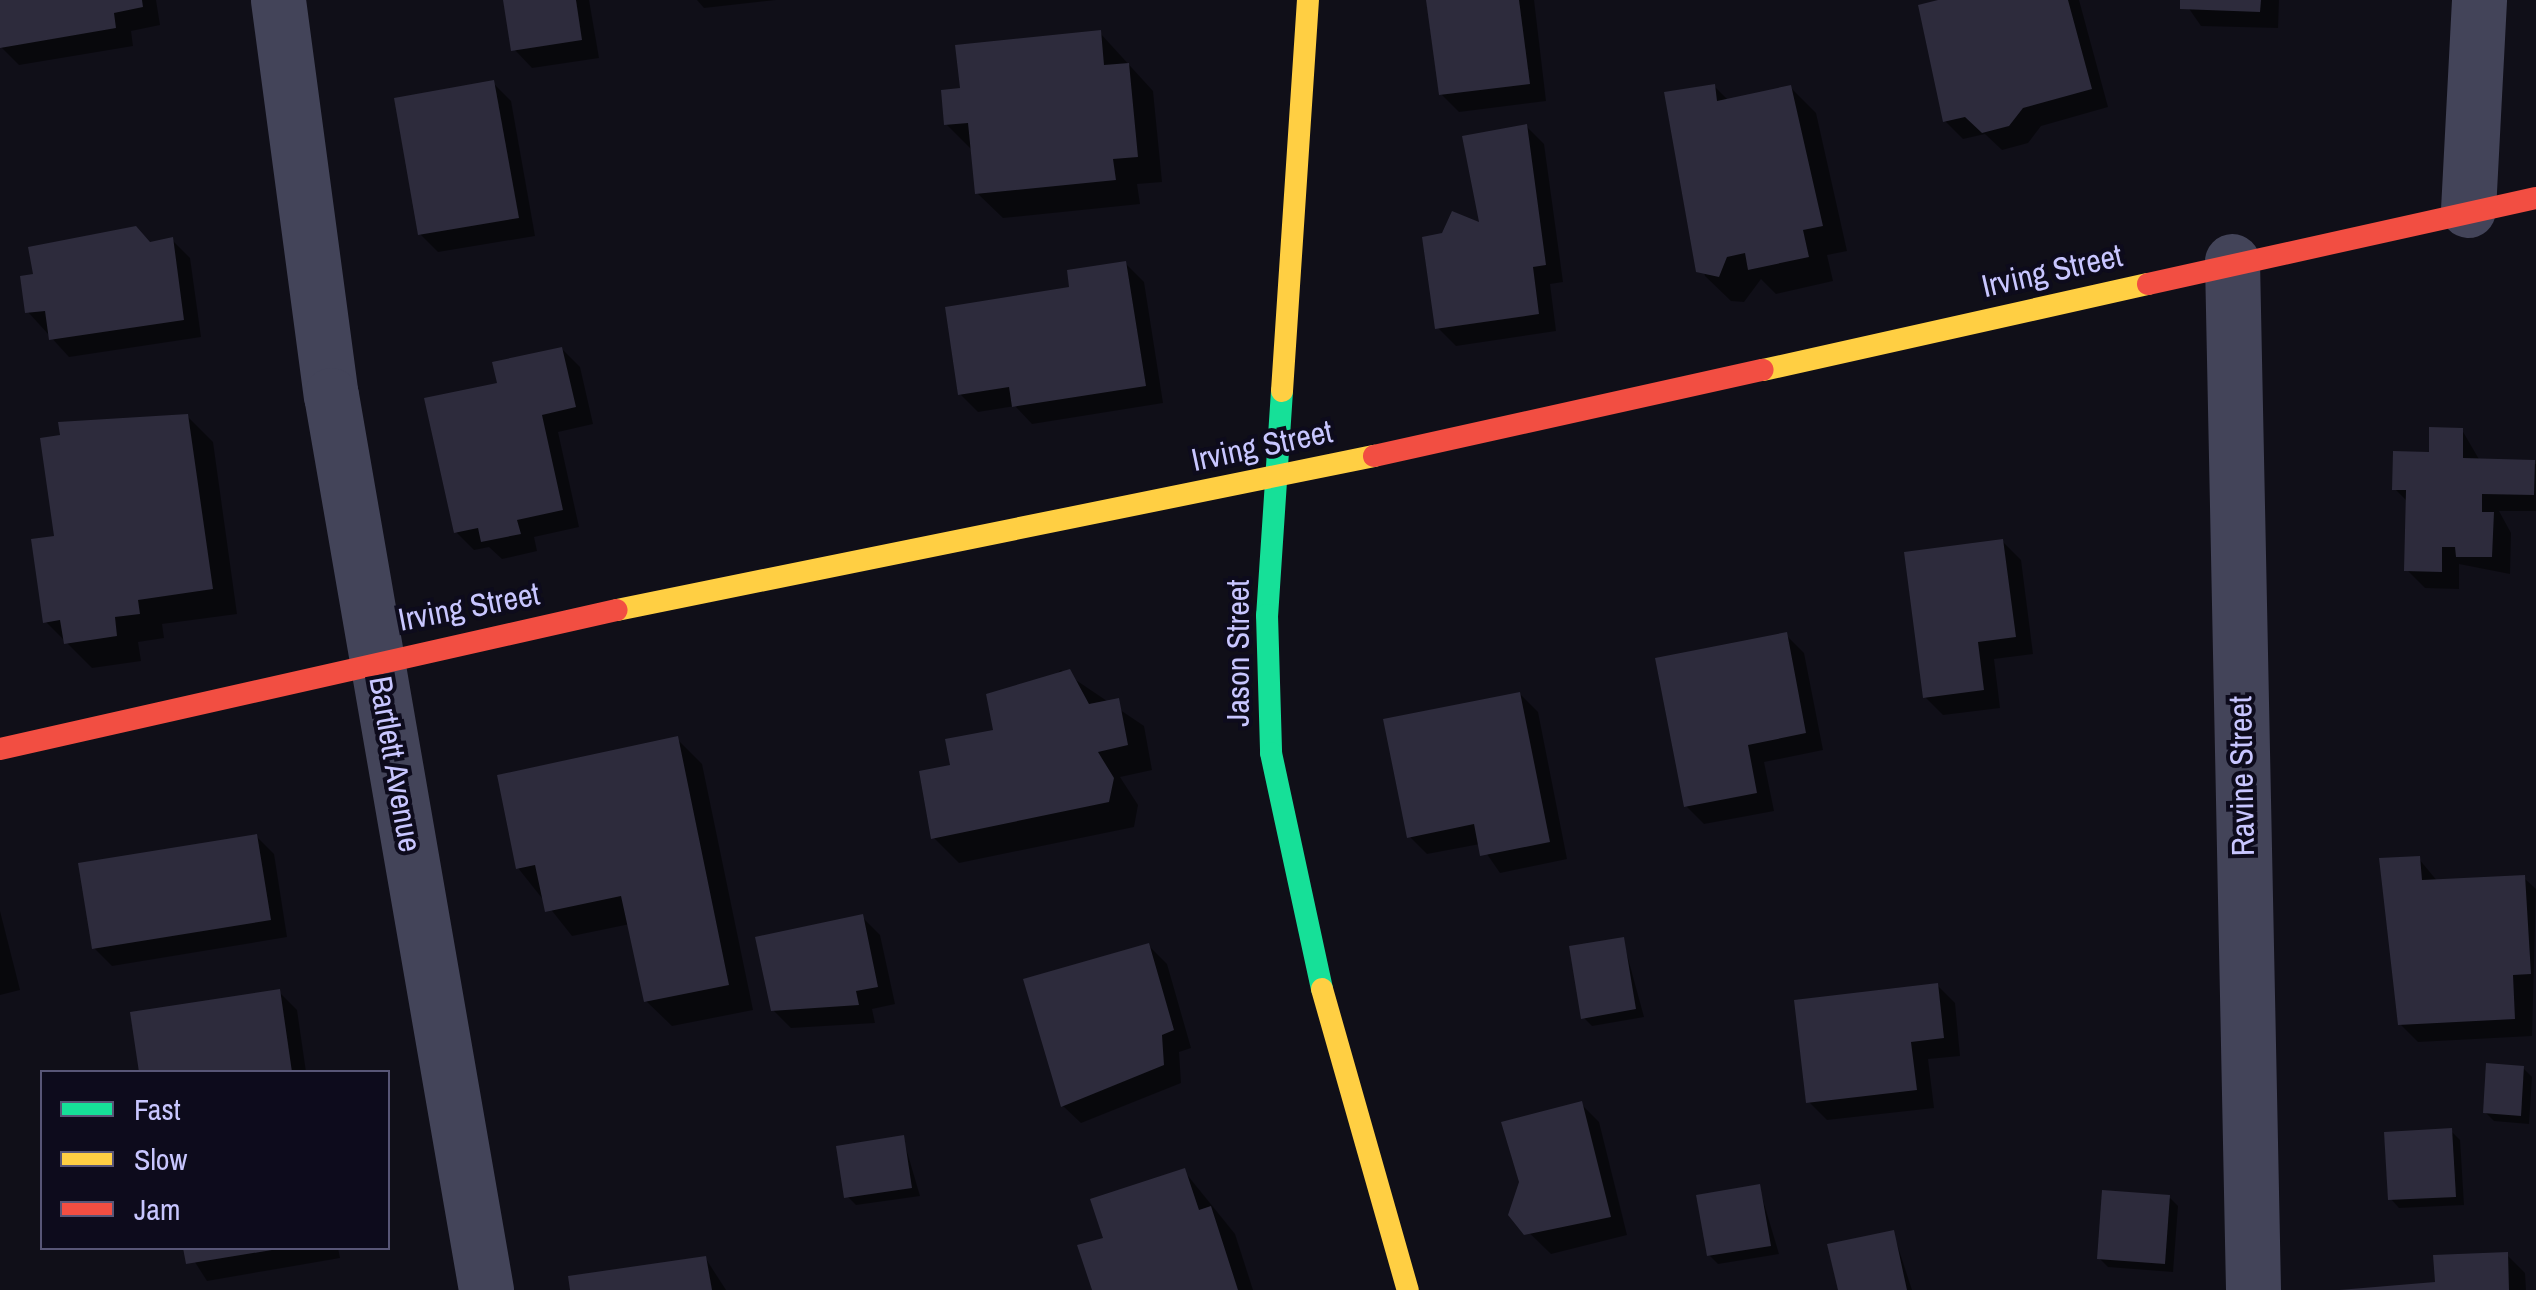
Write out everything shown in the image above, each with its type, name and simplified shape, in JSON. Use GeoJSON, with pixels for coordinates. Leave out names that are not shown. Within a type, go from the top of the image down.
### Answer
{"type":"FeatureCollection","features":[{"type":"Feature","properties":{"kind":"street","name":"Bartlett Avenue"},"geometry":{"type":"LineString","coordinates":[[278,0],[314,287],[486,1290]]}},
{"type":"Feature","properties":{"kind":"street","name":"Jason Street"},"geometry":{"type":"LineString","coordinates":[[1308,0],[1274,478],[1270,752],[1297,902],[1408,1290]]}},
{"type":"Feature","properties":{"kind":"street"},"geometry":{"type":"LineString","coordinates":[[2468,210],[2478,0]]}},
{"type":"Feature","properties":{"kind":"street","name":"Irving Street"},"geometry":{"type":"LineString","coordinates":[[0,748],[377,658],[1274,478],[2232,262],[2536,198]]}},
{"type":"Feature","properties":{"kind":"street","name":"Ravine Street"},"geometry":{"type":"LineString","coordinates":[[2232,262],[2253,1290]]}},
{"type":"Feature","properties":{"kind":"building"},"geometry":{"type":"Polygon","coordinates":[[[0,0],[142,0],[143,7],[114,13],[116,28],[0,48],[0,0]]]}},
{"type":"Feature","properties":{"kind":"building"},"geometry":{"type":"Polygon","coordinates":[[[503,0],[576,0],[582,40],[511,51],[503,0]]]}},
{"type":"Feature","properties":{"kind":"building"},"geometry":{"type":"Polygon","coordinates":[[[1426,0],[1519,0],[1530,84],[1439,95],[1426,0]]]}},
{"type":"Feature","properties":{"kind":"building"},"geometry":{"type":"Polygon","coordinates":[[[1938,0],[2068,0],[2092,89],[2023,108],[2009,126],[1982,133],[1965,117],[1943,122],[1918,5],[1938,0]]]}},
{"type":"Feature","properties":{"kind":"building"},"geometry":{"type":"Polygon","coordinates":[[[2180,0],[2261,0],[2260,12],[2180,9],[2180,0]]]}},
{"type":"Feature","properties":{"kind":"building"},"geometry":{"type":"Polygon","coordinates":[[[1101,30],[1104,65],[1129,63],[1138,157],[1113,159],[1116,180],[975,194],[968,123],[944,125],[941,90],[960,88],[955,45],[1101,30]]]}},
{"type":"Feature","properties":{"kind":"building"},"geometry":{"type":"Polygon","coordinates":[[[494,80],[519,218],[418,235],[394,98],[494,80]]]}},
{"type":"Feature","properties":{"kind":"building"},"geometry":{"type":"Polygon","coordinates":[[[1715,84],[1717,101],[1791,85],[1823,226],[1803,230],[1809,257],[1748,270],[1745,253],[1727,257],[1719,277],[1696,272],[1664,92],[1715,84]]]}},
{"type":"Feature","properties":{"kind":"building"},"geometry":{"type":"Polygon","coordinates":[[[1527,124],[1546,265],[1533,267],[1539,314],[1435,329],[1422,237],[1442,233],[1452,211],[1479,222],[1462,136],[1527,124]]]}},
{"type":"Feature","properties":{"kind":"building"},"geometry":{"type":"Polygon","coordinates":[[[136,226],[150,242],[173,237],[184,320],[49,340],[45,311],[25,313],[20,276],[33,274],[28,247],[136,226]]]}},
{"type":"Feature","properties":{"kind":"building"},"geometry":{"type":"Polygon","coordinates":[[[1126,261],[1146,386],[1012,407],[1009,387],[958,395],[945,307],[1069,287],[1067,270],[1126,261]]]}},
{"type":"Feature","properties":{"kind":"building"},"geometry":{"type":"Polygon","coordinates":[[[562,347],[576,407],[542,415],[563,510],[517,520],[521,534],[481,542],[478,528],[454,533],[424,398],[497,383],[492,362],[562,347]]]}},
{"type":"Feature","properties":{"kind":"building"},"geometry":{"type":"Polygon","coordinates":[[[188,414],[213,589],[138,600],[140,614],[115,617],[117,636],[64,644],[60,620],[43,623],[31,539],[54,536],[40,438],[60,435],[58,422],[188,414]]]}},
{"type":"Feature","properties":{"kind":"building"},"geometry":{"type":"Polygon","coordinates":[[[2429,427],[2463,428],[2463,458],[2535,460],[2534,495],[2482,494],[2482,512],[2494,512],[2492,557],[2456,557],[2455,547],[2442,547],[2442,572],[2404,571],[2406,490],[2392,490],[2393,451],[2429,452],[2429,427]]]}},
{"type":"Feature","properties":{"kind":"building"},"geometry":{"type":"Polygon","coordinates":[[[2003,539],[2016,637],[1978,642],[1984,690],[1923,698],[1904,552],[2003,539]]]}},
{"type":"Feature","properties":{"kind":"building"},"geometry":{"type":"Polygon","coordinates":[[[1787,632],[1806,733],[1748,745],[1757,793],[1684,807],[1655,658],[1787,632]]]}},
{"type":"Feature","properties":{"kind":"building"},"geometry":{"type":"Polygon","coordinates":[[[1070,669],[1089,704],[1119,698],[1128,745],[1098,752],[1114,778],[1109,802],[931,839],[919,771],[950,765],[945,739],[993,730],[986,694],[1070,669]]]}},
{"type":"Feature","properties":{"kind":"building"},"geometry":{"type":"Polygon","coordinates":[[[1520,692],[1550,842],[1480,856],[1474,824],[1407,838],[1383,719],[1520,692]]]}},
{"type":"Feature","properties":{"kind":"building"},"geometry":{"type":"Polygon","coordinates":[[[678,736],[729,985],[644,1002],[621,896],[545,912],[535,865],[516,869],[497,775],[678,736]]]}},
{"type":"Feature","properties":{"kind":"building"},"geometry":{"type":"Polygon","coordinates":[[[257,834],[271,920],[92,949],[78,863],[257,834]]]}},
{"type":"Feature","properties":{"kind":"building"},"geometry":{"type":"Polygon","coordinates":[[[2420,856],[2422,880],[2525,875],[2531,974],[2513,975],[2515,1019],[2398,1025],[2379,858],[2420,856]]]}},
{"type":"Feature","properties":{"kind":"building"},"geometry":{"type":"Polygon","coordinates":[[[863,914],[878,987],[856,991],[859,1005],[771,1011],[755,937],[863,914]]]}},
{"type":"Feature","properties":{"kind":"building"},"geometry":{"type":"Polygon","coordinates":[[[1624,937],[1636,1009],[1581,1019],[1569,946],[1624,937]]]}},
{"type":"Feature","properties":{"kind":"building"},"geometry":{"type":"Polygon","coordinates":[[[1149,943],[1174,1030],[1162,1035],[1164,1065],[1061,1107],[1023,979],[1149,943]]]}},
{"type":"Feature","properties":{"kind":"building"},"geometry":{"type":"Polygon","coordinates":[[[1938,983],[1944,1038],[1911,1042],[1917,1090],[1806,1103],[1794,1000],[1938,983]]]}},
{"type":"Feature","properties":{"kind":"building"},"geometry":{"type":"Polygon","coordinates":[[[280,989],[292,1070],[139,1070],[130,1012],[280,989]]]}},
{"type":"Feature","properties":{"kind":"building"},"geometry":{"type":"Polygon","coordinates":[[[2486,1063],[2524,1066],[2521,1116],[2483,1113],[2486,1063]]]}},
{"type":"Feature","properties":{"kind":"building"},"geometry":{"type":"Polygon","coordinates":[[[1582,1101],[1611,1217],[1524,1235],[1508,1215],[1519,1182],[1501,1122],[1582,1101]]]}},
{"type":"Feature","properties":{"kind":"building"},"geometry":{"type":"Polygon","coordinates":[[[2452,1128],[2456,1197],[2388,1200],[2384,1132],[2452,1128]]]}},
{"type":"Feature","properties":{"kind":"building"},"geometry":{"type":"Polygon","coordinates":[[[904,1135],[912,1188],[844,1198],[836,1146],[904,1135]]]}},
{"type":"Feature","properties":{"kind":"building"},"geometry":{"type":"Polygon","coordinates":[[[1185,1168],[1199,1210],[1211,1206],[1238,1290],[1092,1290],[1077,1245],[1103,1238],[1090,1199],[1185,1168]]]}},
{"type":"Feature","properties":{"kind":"building"},"geometry":{"type":"Polygon","coordinates":[[[1760,1184],[1771,1246],[1707,1256],[1696,1195],[1760,1184]]]}},
{"type":"Feature","properties":{"kind":"building"},"geometry":{"type":"Polygon","coordinates":[[[2102,1190],[2170,1195],[2165,1264],[2097,1259],[2102,1190]]]}},
{"type":"Feature","properties":{"kind":"building"},"geometry":{"type":"Polygon","coordinates":[[[1894,1230],[1907,1290],[1838,1290],[1827,1244],[1894,1230]]]}},
{"type":"Feature","properties":{"kind":"building"},"geometry":{"type":"Polygon","coordinates":[[[183,1250],[272,1250],[186,1264],[183,1250]]]}},
{"type":"Feature","properties":{"kind":"building"},"geometry":{"type":"Polygon","coordinates":[[[2508,1252],[2509,1290],[2339,1290],[2435,1282],[2433,1255],[2508,1252]]]}},
{"type":"Feature","properties":{"kind":"building"},"geometry":{"type":"Polygon","coordinates":[[[706,1256],[712,1290],[570,1290],[568,1276],[706,1256]]]}},
{"type":"Feature","properties":{"kind":"traffic: fast"},"geometry":{"type":"LineString","coordinates":[[1282,391],[1267,615],[1271,753],[1322,989]]}},
{"type":"Feature","properties":{"kind":"traffic: slow"},"geometry":{"type":"LineString","coordinates":[[1282,391],[1308,0]]}},
{"type":"Feature","properties":{"kind":"traffic: slow"},"geometry":{"type":"LineString","coordinates":[[1763,370],[2148,284]]}},
{"type":"Feature","properties":{"kind":"traffic: slow"},"geometry":{"type":"LineString","coordinates":[[617,610],[1374,456]]}},
{"type":"Feature","properties":{"kind":"traffic: slow"},"geometry":{"type":"LineString","coordinates":[[1322,989],[1408,1290]]}},
{"type":"Feature","properties":{"kind":"traffic: jam"},"geometry":{"type":"LineString","coordinates":[[2148,284],[2536,198]]}},
{"type":"Feature","properties":{"kind":"traffic: jam"},"geometry":{"type":"LineString","coordinates":[[1374,456],[1763,370]]}},
{"type":"Feature","properties":{"kind":"traffic: jam"},"geometry":{"type":"LineString","coordinates":[[0,749],[617,610]]}}]}
